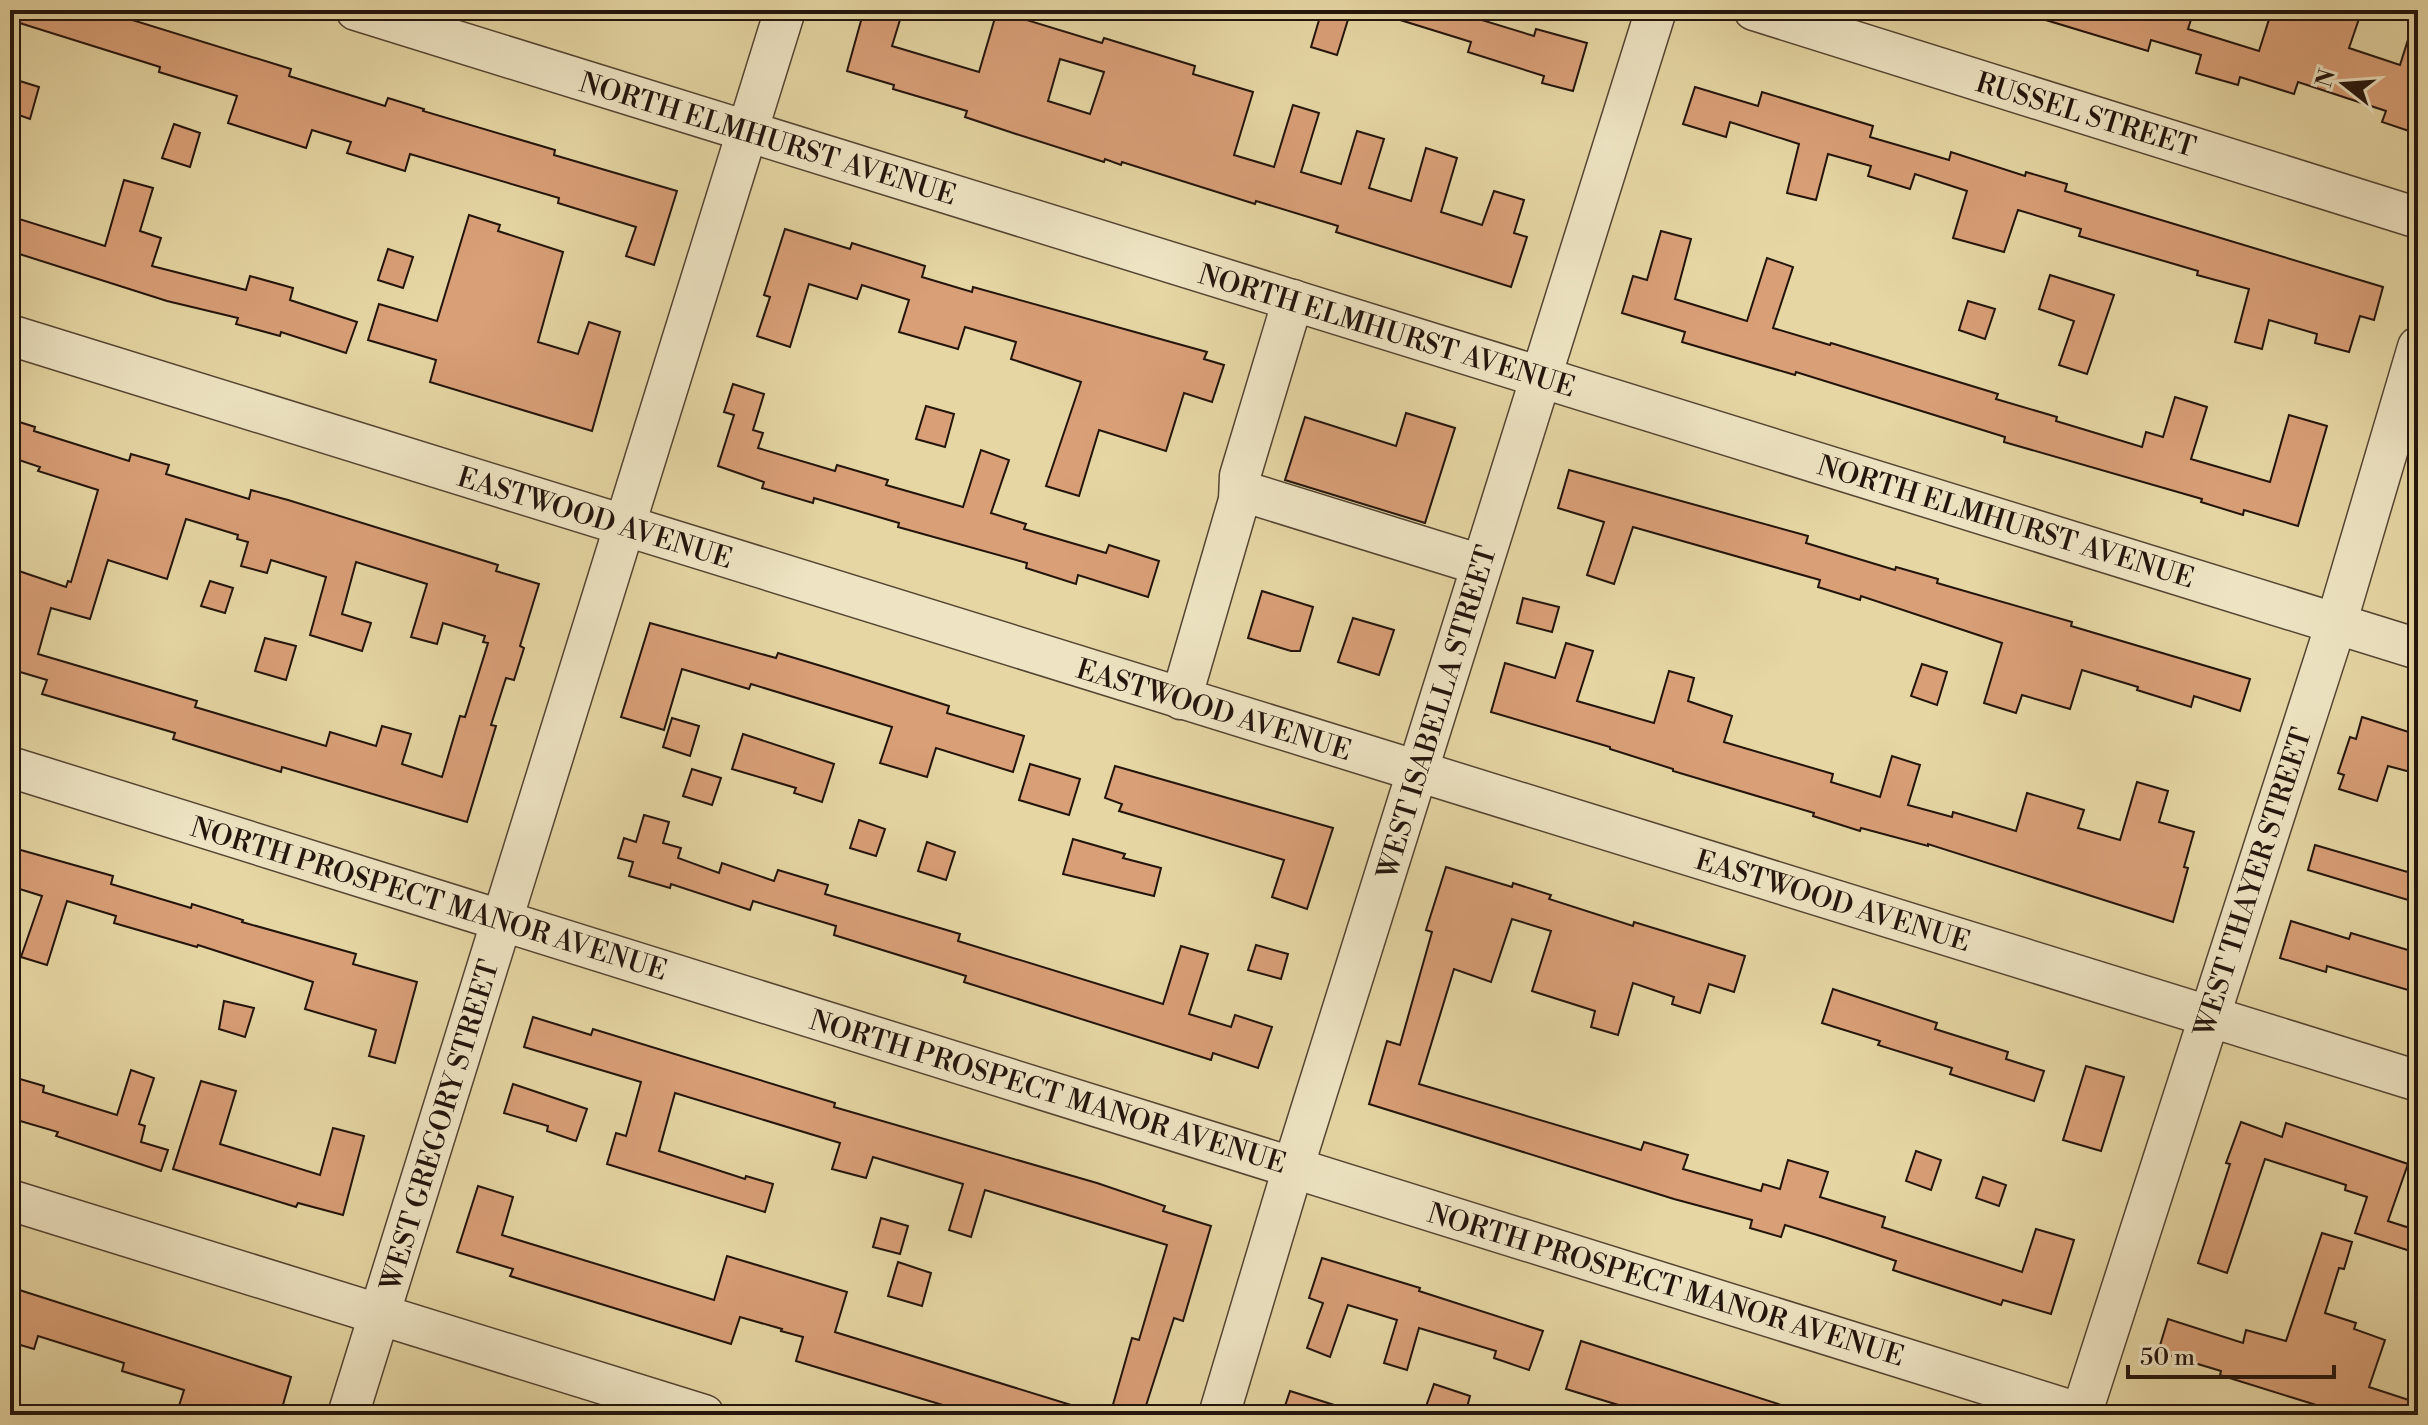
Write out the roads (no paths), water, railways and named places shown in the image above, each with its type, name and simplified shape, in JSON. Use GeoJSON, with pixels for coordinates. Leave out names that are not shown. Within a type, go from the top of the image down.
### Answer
{"type":"FeatureCollection","features":[{"type":"Feature","properties":{"kind":"street","name":"NORTH ELMHURST AVENUE"},"geometry":{"type":"LineString","coordinates":[[356,10],[2418,649]]}},
{"type":"Feature","properties":{"kind":"street","name":"WEST GREGORY STREET"},"geometry":{"type":"LineString","coordinates":[[348,1415],[785,10]]}},
{"type":"Feature","properties":{"kind":"street","name":"WEST ISABELLA STREET"},"geometry":{"type":"LineString","coordinates":[[1219,1415],[1293,1168],[1656,10]]}},
{"type":"Feature","properties":{"kind":"street","name":"RUSSEL STREET"},"geometry":{"type":"LineString","coordinates":[[1754,10],[2418,218]]}},
{"type":"Feature","properties":{"kind":"street"},"geometry":{"type":"LineString","coordinates":[[1181,699],[1239,500],[1240,476],[1293,300]]}},
{"type":"Feature","properties":{"kind":"street","name":"EASTWOOD AVENUE"},"geometry":{"type":"LineString","coordinates":[[10,335],[2418,1081]]}},
{"type":"Feature","properties":{"kind":"street","name":"WEST THAYER STREET"},"geometry":{"type":"LineString","coordinates":[[2083,1415],[2208,1015],[2336,624],[2418,347]]}},
{"type":"Feature","properties":{"kind":"street"},"geometry":{"type":"LineString","coordinates":[[1239,500],[1255,495],[1481,565]]}},
{"type":"Feature","properties":{"kind":"street","name":"NORTH PROSPECT MANOR AVENUE"},"geometry":{"type":"LineString","coordinates":[[10,767],[2083,1415]]}},
{"type":"Feature","properties":{"kind":"street"},"geometry":{"type":"LineString","coordinates":[[10,1200],[704,1415]]}}]}
